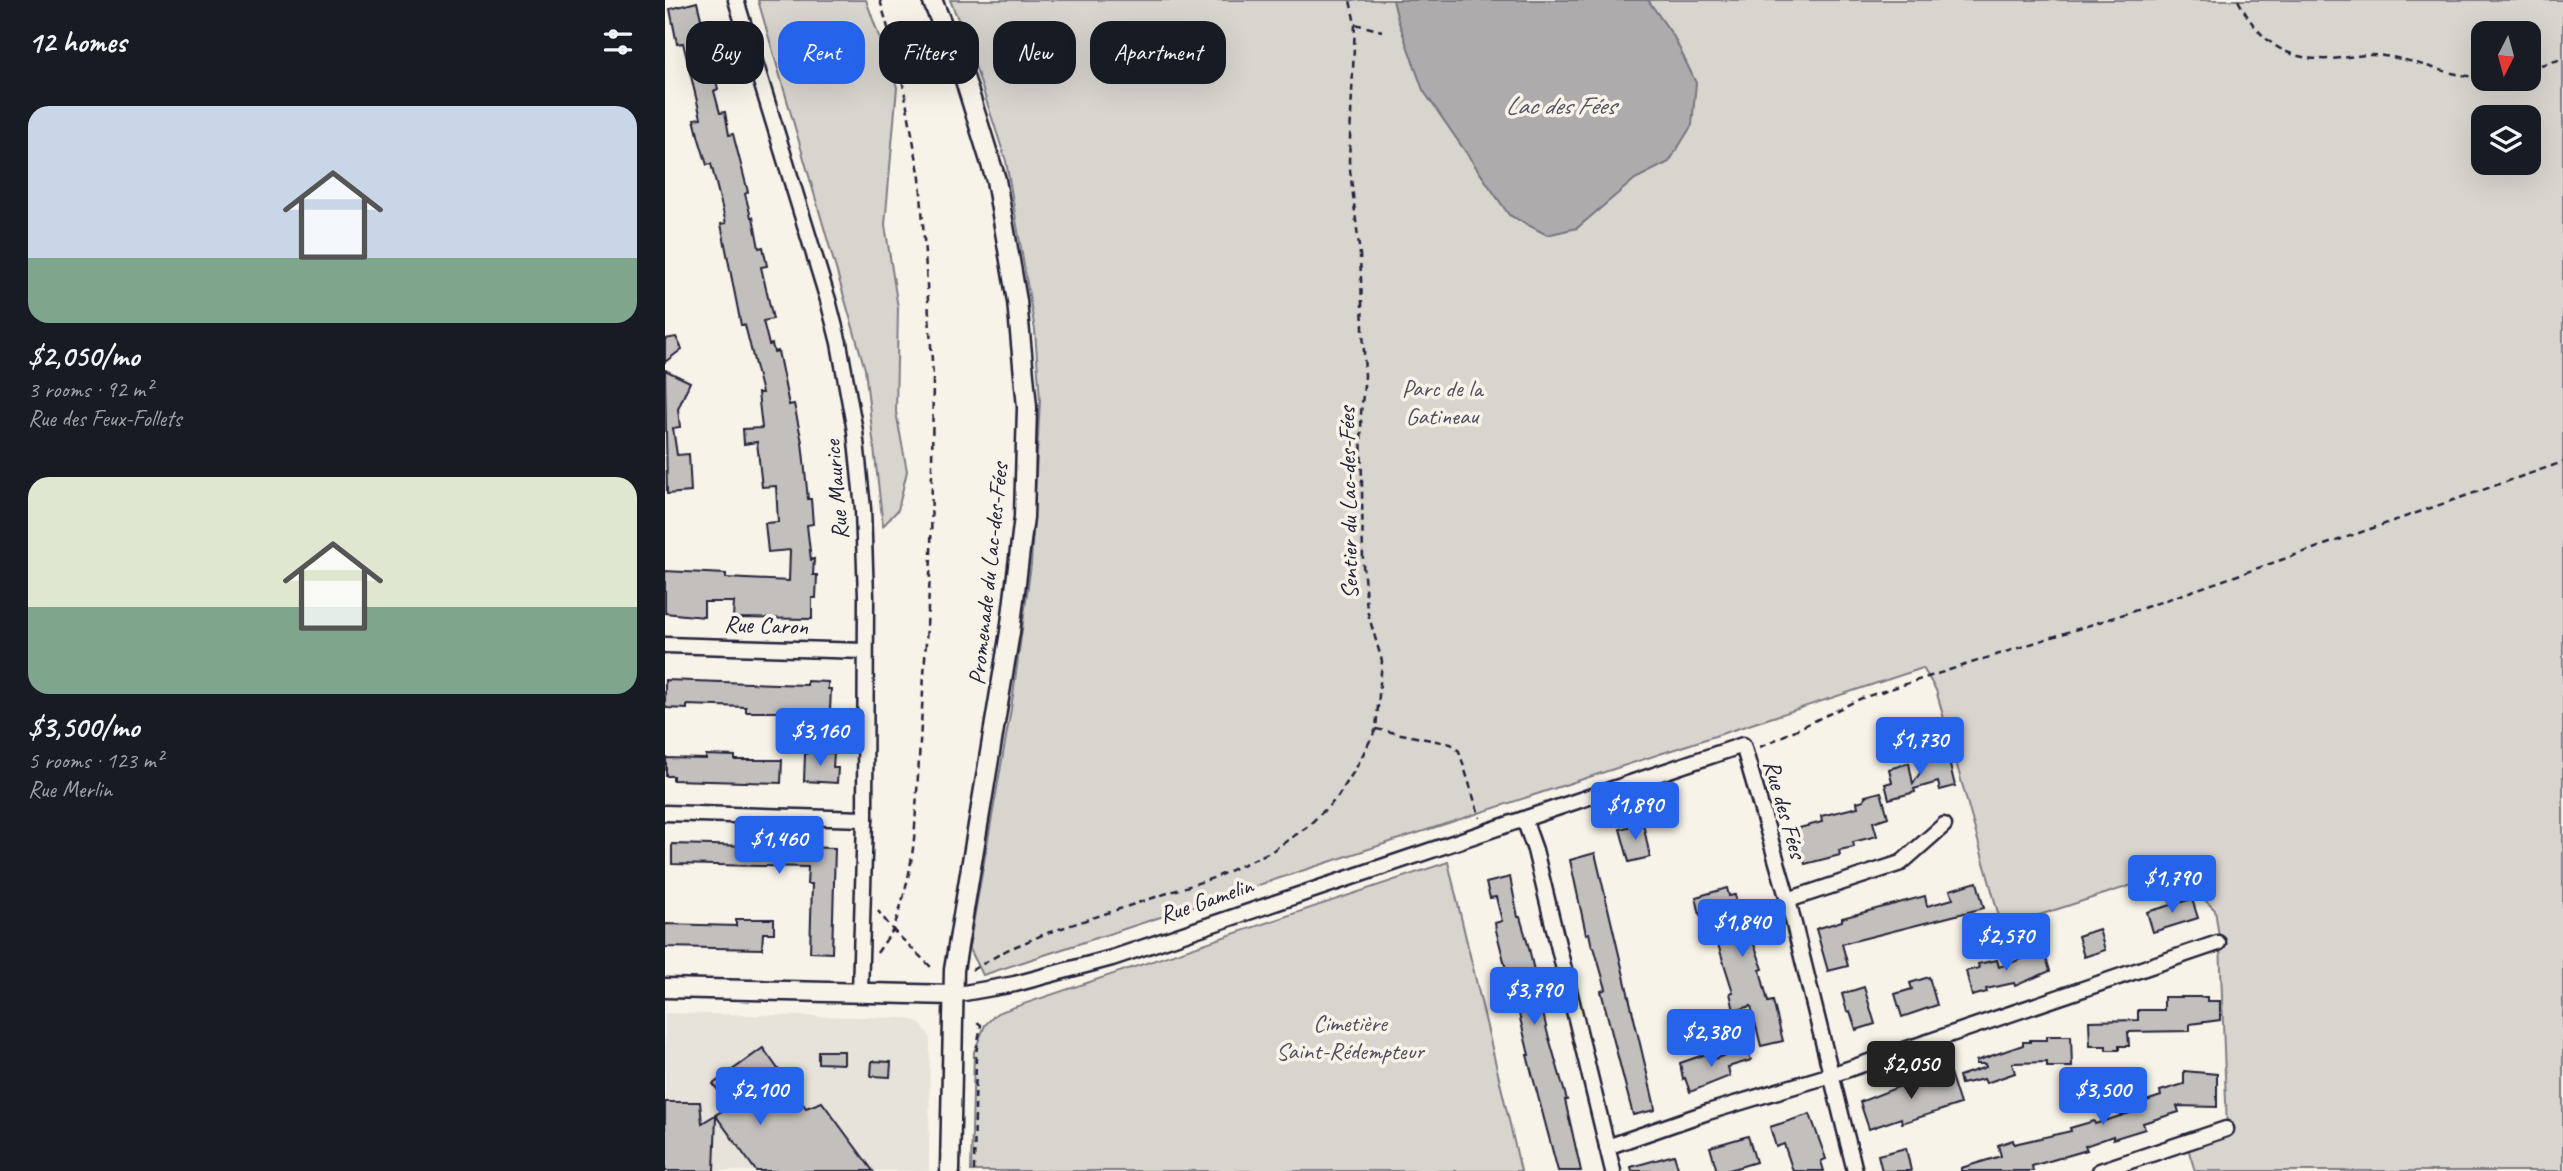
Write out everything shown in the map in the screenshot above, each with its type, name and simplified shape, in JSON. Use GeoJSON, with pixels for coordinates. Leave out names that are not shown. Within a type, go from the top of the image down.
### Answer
{"type":"FeatureCollection","features":[{"type":"Feature","properties":{"kind":"street","name":"Rue Maurice"},"geometry":{"type":"LineString","coordinates":[[736,0],[839,343],[860,468],[866,597],[865,819],[860,993]]}},
{"type":"Feature","properties":{"kind":"street","name":"Promenade du Lac-des-Fées"},"geometry":{"type":"LineString","coordinates":[[932,0],[964,77],[996,180],[1017,300],[1027,407],[1024,517],[1010,632],[954,970],[950,1171]]}},
{"type":"Feature","properties":{"kind":"street","name":"Rue Caron"},"geometry":{"type":"LineString","coordinates":[[665,645],[866,651]]}},
{"type":"Feature","properties":{"kind":"street","name":"Rue Gamelin"},"geometry":{"type":"LineString","coordinates":[[665,988],[953,995],[1015,984],[1112,958],[1743,745]]}},
{"type":"Feature","properties":{"kind":"street","name":"Rue des Fées"},"geometry":{"type":"LineString","coordinates":[[1743,745],[1788,900],[1855,1171]]}},
{"type":"Feature","properties":{"kind":"street"},"geometry":{"type":"LineString","coordinates":[[665,813],[865,819]]}},
{"type":"Feature","properties":{"kind":"street"},"geometry":{"type":"LineString","coordinates":[[1524,819],[1535,850],[1613,1171]]}},
{"type":"Feature","properties":{"kind":"street"},"geometry":{"type":"LineString","coordinates":[[1788,900],[1901,863],[1944,825]]}},
{"type":"Feature","properties":{"kind":"street"},"geometry":{"type":"LineString","coordinates":[[1607,1147],[2218,943]]}},
{"type":"Feature","properties":{"kind":"street"},"geometry":{"type":"LineString","coordinates":[[2100,1171],[2226,1129]]}},
{"type":"Feature","properties":{"kind":"path"},"geometry":{"type":"LineString","coordinates":[[860,965],[874,957],[893,930],[913,856],[931,558],[933,376],[920,178],[901,73],[880,0]]}},
{"type":"Feature","properties":{"kind":"path","name":"Sentier du Lac-des-Fées"},"geometry":{"type":"LineString","coordinates":[[972,970],[1007,950],[1047,933],[1216,877],[1272,851],[1307,827],[1337,798],[1356,768],[1375,729],[1382,661],[1367,610],[1365,589],[1361,413],[1365,376],[1360,255],[1349,161],[1355,24],[1350,0]]}},
{"type":"Feature","properties":{"kind":"path"},"geometry":{"type":"LineString","coordinates":[[2238,0],[2271,44],[2285,54],[2329,59],[2384,56],[2471,76]]}},
{"type":"Feature","properties":{"kind":"path"},"geometry":{"type":"LineString","coordinates":[[1355,24],[1382,31]]}},
{"type":"Feature","properties":{"kind":"path"},"geometry":{"type":"LineString","coordinates":[[2541,64],[2563,58]]}},
{"type":"Feature","properties":{"kind":"path"},"geometry":{"type":"LineString","coordinates":[[1743,745],[1763,747],[1862,698],[2143,608],[2563,462]]}},
{"type":"Feature","properties":{"kind":"path"},"geometry":{"type":"LineString","coordinates":[[1375,729],[1451,744],[1459,751],[1484,832]]}},
{"type":"Feature","properties":{"kind":"path"},"geometry":{"type":"LineString","coordinates":[[862,901],[877,910],[893,930],[933,968]]}},
{"type":"Feature","properties":{"kind":"path"},"geometry":{"type":"LineString","coordinates":[[974,1171],[976,1053],[981,1026],[977,1021]]}},
{"type":"Feature","properties":{"kind":"shaded area"},"geometry":{"type":"Polygon","coordinates":[[[665,1013],[908,1018],[920,1023],[930,1036],[929,1171],[665,1171],[665,1013]]]}},
{"type":"Feature","properties":{"kind":"green space"},"geometry":{"type":"Polygon","coordinates":[[[758,0],[866,0],[879,36],[879,84],[896,84],[897,87],[885,225],[898,308],[896,412],[907,471],[898,510],[883,526],[865,369],[782,84],[865,84],[865,21],[778,21],[778,69],[758,0]]]}},
{"type":"Feature","properties":{"kind":"green space","name":"Parc de la Gatineau"},"geometry":{"type":"Polygon","coordinates":[[[950,0],[2563,0],[2563,1171],[2195,1171],[2186,1142],[2227,1128],[2220,943],[2215,910],[2197,892],[2157,877],[2002,927],[1936,690],[1923,668],[983,975],[969,947],[1011,709],[1031,565],[1040,400],[1035,330],[1006,161],[979,78],[979,21],[959,21],[950,0]]]}},
{"type":"Feature","properties":{"kind":"green space","name":"Cimetière Saint-Rédempteur"},"geometry":{"type":"Polygon","coordinates":[[[1448,862],[1521,1171],[971,1171],[974,1052],[985,1025],[997,1013],[1448,862]]]}},
{"type":"Feature","properties":{"kind":"water","name":"Lac des Fées"},"geometry":{"type":"Polygon","coordinates":[[[1393,0],[1648,0],[1674,37],[1696,83],[1692,125],[1669,162],[1635,179],[1577,228],[1547,235],[1509,215],[1423,90],[1393,0]]]}},
{"type":"Feature","properties":{"kind":"building"},"geometry":{"type":"Polygon","coordinates":[[[697,2],[702,21],[686,21],[686,56],[683,43],[677,44],[670,9],[697,2]]]}},
{"type":"Feature","properties":{"kind":"building"},"geometry":{"type":"Polygon","coordinates":[[[693,84],[717,84],[718,89],[714,91],[720,113],[725,112],[729,135],[733,134],[748,192],[745,194],[759,248],[763,247],[767,266],[761,267],[773,319],[763,321],[769,345],[772,344],[774,352],[778,351],[789,405],[794,404],[802,442],[813,524],[807,525],[811,560],[814,559],[813,575],[817,575],[816,598],[812,598],[812,619],[733,618],[734,602],[704,602],[704,617],[665,613],[665,571],[789,581],[790,550],[768,552],[765,523],[778,522],[776,486],[762,487],[757,442],[744,444],[743,429],[762,428],[758,393],[762,393],[745,325],[741,325],[721,224],[726,223],[711,164],[707,165],[694,119],[701,118],[693,84]]]}},
{"type":"Feature","properties":{"kind":"building"},"geometry":{"type":"Polygon","coordinates":[[[676,337],[682,349],[665,362],[665,339],[676,337]]]}},
{"type":"Feature","properties":{"kind":"building"},"geometry":{"type":"Polygon","coordinates":[[[665,370],[690,382],[678,409],[680,427],[673,428],[677,455],[689,454],[691,492],[667,494],[665,370]]]}},
{"type":"Feature","properties":{"kind":"building"},"geometry":{"type":"Polygon","coordinates":[[[665,680],[807,685],[807,681],[828,682],[828,689],[831,689],[828,720],[806,719],[806,712],[746,712],[746,707],[687,705],[687,709],[667,708],[665,680]]]}},
{"type":"Feature","properties":{"kind":"building"},"geometry":{"type":"Polygon","coordinates":[[[834,753],[833,768],[838,768],[837,783],[804,781],[805,754],[834,753]]]}},
{"type":"Feature","properties":{"kind":"building"},"geometry":{"type":"Polygon","coordinates":[[[706,755],[735,756],[735,760],[782,760],[781,783],[673,780],[673,776],[666,776],[666,758],[706,759],[706,755]]]}},
{"type":"Feature","properties":{"kind":"building"},"geometry":{"type":"Polygon","coordinates":[[[1948,757],[1955,786],[1940,790],[1938,782],[1889,799],[1885,784],[1892,782],[1889,769],[1909,763],[1913,784],[1928,760],[1948,757]]]}},
{"type":"Feature","properties":{"kind":"building"},"geometry":{"type":"Polygon","coordinates":[[[1881,792],[1888,817],[1873,822],[1877,836],[1853,842],[1854,847],[1839,850],[1840,855],[1805,864],[1803,858],[1800,859],[1792,830],[1822,822],[1821,816],[1858,807],[1857,802],[1864,800],[1865,796],[1881,792]]]}},
{"type":"Feature","properties":{"kind":"building"},"geometry":{"type":"Polygon","coordinates":[[[1643,823],[1650,857],[1629,862],[1620,829],[1643,823]]]}},
{"type":"Feature","properties":{"kind":"building"},"geometry":{"type":"Polygon","coordinates":[[[672,844],[835,848],[832,953],[810,952],[812,884],[807,884],[808,867],[672,864],[672,844]]]}},
{"type":"Feature","properties":{"kind":"building"},"geometry":{"type":"Polygon","coordinates":[[[1595,853],[1654,1103],[1655,1110],[1633,1115],[1601,991],[1606,989],[1589,933],[1586,934],[1570,860],[1595,853]]]}},
{"type":"Feature","properties":{"kind":"building"},"geometry":{"type":"Polygon","coordinates":[[[1510,877],[1547,1031],[1567,1100],[1581,1171],[1558,1171],[1496,930],[1495,923],[1502,921],[1496,897],[1490,898],[1486,883],[1510,877]]]}},
{"type":"Feature","properties":{"kind":"building"},"geometry":{"type":"Polygon","coordinates":[[[1977,882],[1984,908],[1842,944],[1848,966],[1828,971],[1816,929],[1842,921],[1842,918],[1925,896],[1927,906],[1953,899],[1950,890],[1977,882]]]}},
{"type":"Feature","properties":{"kind":"building"},"geometry":{"type":"Polygon","coordinates":[[[1727,888],[1729,896],[1735,895],[1738,906],[1755,902],[1759,922],[1747,925],[1763,969],[1760,970],[1768,1002],[1773,1001],[1783,1041],[1761,1046],[1751,1006],[1734,1011],[1730,993],[1733,992],[1708,913],[1700,915],[1696,897],[1727,888]]]}},
{"type":"Feature","properties":{"kind":"building"},"geometry":{"type":"Polygon","coordinates":[[[2192,899],[2198,918],[2153,932],[2147,912],[2192,899]]]}},
{"type":"Feature","properties":{"kind":"building"},"geometry":{"type":"Polygon","coordinates":[[[736,919],[774,919],[774,933],[763,933],[762,949],[665,947],[665,924],[736,926],[736,919]]]}},
{"type":"Feature","properties":{"kind":"building"},"geometry":{"type":"Polygon","coordinates":[[[2099,929],[2105,950],[2084,957],[2078,936],[2099,929]]]}},
{"type":"Feature","properties":{"kind":"building"},"geometry":{"type":"Polygon","coordinates":[[[2044,951],[2050,971],[2015,986],[2014,983],[1986,989],[1987,992],[1972,996],[1966,971],[1979,968],[1978,964],[1997,960],[1999,967],[2044,951]]]}},
{"type":"Feature","properties":{"kind":"building"},"geometry":{"type":"Polygon","coordinates":[[[1929,977],[1937,1005],[1902,1017],[1895,994],[1912,989],[1910,983],[1929,977]]]}},
{"type":"Feature","properties":{"kind":"building"},"geometry":{"type":"Polygon","coordinates":[[[1864,987],[1875,1024],[1856,1030],[1842,994],[1864,987]]]}},
{"type":"Feature","properties":{"kind":"building"},"geometry":{"type":"Polygon","coordinates":[[[2164,997],[2207,997],[2207,1001],[2220,1001],[2220,1020],[2190,1024],[2190,1031],[2128,1032],[2129,1046],[2119,1046],[2119,1050],[2106,1050],[2106,1046],[2090,1046],[2089,1021],[2138,1020],[2138,1010],[2164,1010],[2164,997]]]}},
{"type":"Feature","properties":{"kind":"building"},"geometry":{"type":"Polygon","coordinates":[[[2047,1036],[2071,1036],[2072,1067],[2047,1067],[2047,1062],[2012,1063],[2015,1073],[1986,1083],[1984,1079],[1961,1084],[1959,1076],[1986,1067],[1985,1064],[1976,1064],[1976,1061],[2023,1045],[2023,1042],[2047,1040],[2047,1036]]]}},
{"type":"Feature","properties":{"kind":"building"},"geometry":{"type":"Polygon","coordinates":[[[763,1048],[806,1108],[822,1102],[873,1171],[756,1171],[716,1116],[714,1171],[665,1171],[665,1102],[700,1102],[702,1123],[730,1106],[713,1084],[763,1048]]]}},
{"type":"Feature","properties":{"kind":"building"},"geometry":{"type":"Polygon","coordinates":[[[1747,1048],[1751,1060],[1728,1067],[1730,1076],[1690,1092],[1685,1078],[1683,1079],[1680,1063],[1709,1053],[1711,1060],[1747,1048]]]}},
{"type":"Feature","properties":{"kind":"building"},"geometry":{"type":"Polygon","coordinates":[[[818,1051],[844,1051],[844,1064],[818,1063],[818,1051]]]}},
{"type":"Feature","properties":{"kind":"building"},"geometry":{"type":"Polygon","coordinates":[[[872,1061],[891,1062],[890,1077],[871,1076],[872,1061]]]}},
{"type":"Feature","properties":{"kind":"building"},"geometry":{"type":"Polygon","coordinates":[[[2184,1071],[2217,1074],[2217,1107],[2177,1106],[2179,1112],[2143,1123],[2145,1129],[2085,1146],[2087,1150],[2032,1166],[2033,1171],[1961,1171],[1961,1168],[2001,1156],[1998,1145],[2071,1131],[2070,1128],[2094,1121],[2095,1124],[2142,1109],[2140,1103],[2161,1096],[2160,1091],[2184,1084],[2184,1071]]]}},
{"type":"Feature","properties":{"kind":"building"},"geometry":{"type":"Polygon","coordinates":[[[1950,1073],[1960,1104],[1902,1123],[1901,1118],[1869,1129],[1860,1102],[1918,1079],[1919,1083],[1950,1073]]]}},
{"type":"Feature","properties":{"kind":"building"},"geometry":{"type":"Polygon","coordinates":[[[1810,1114],[1826,1159],[1821,1161],[1824,1171],[1793,1171],[1784,1144],[1776,1147],[1770,1127],[1810,1114]]]}},
{"type":"Feature","properties":{"kind":"building"},"geometry":{"type":"Polygon","coordinates":[[[1748,1136],[1756,1162],[1717,1171],[1710,1147],[1748,1136]]]}},
{"type":"Feature","properties":{"kind":"building"},"geometry":{"type":"Polygon","coordinates":[[[1906,1148],[1911,1171],[1882,1171],[1878,1155],[1906,1148]]]}},
{"type":"Feature","properties":{"kind":"building"},"geometry":{"type":"Polygon","coordinates":[[[1674,1155],[1679,1171],[1632,1171],[1631,1167],[1674,1155]]]}}]}
